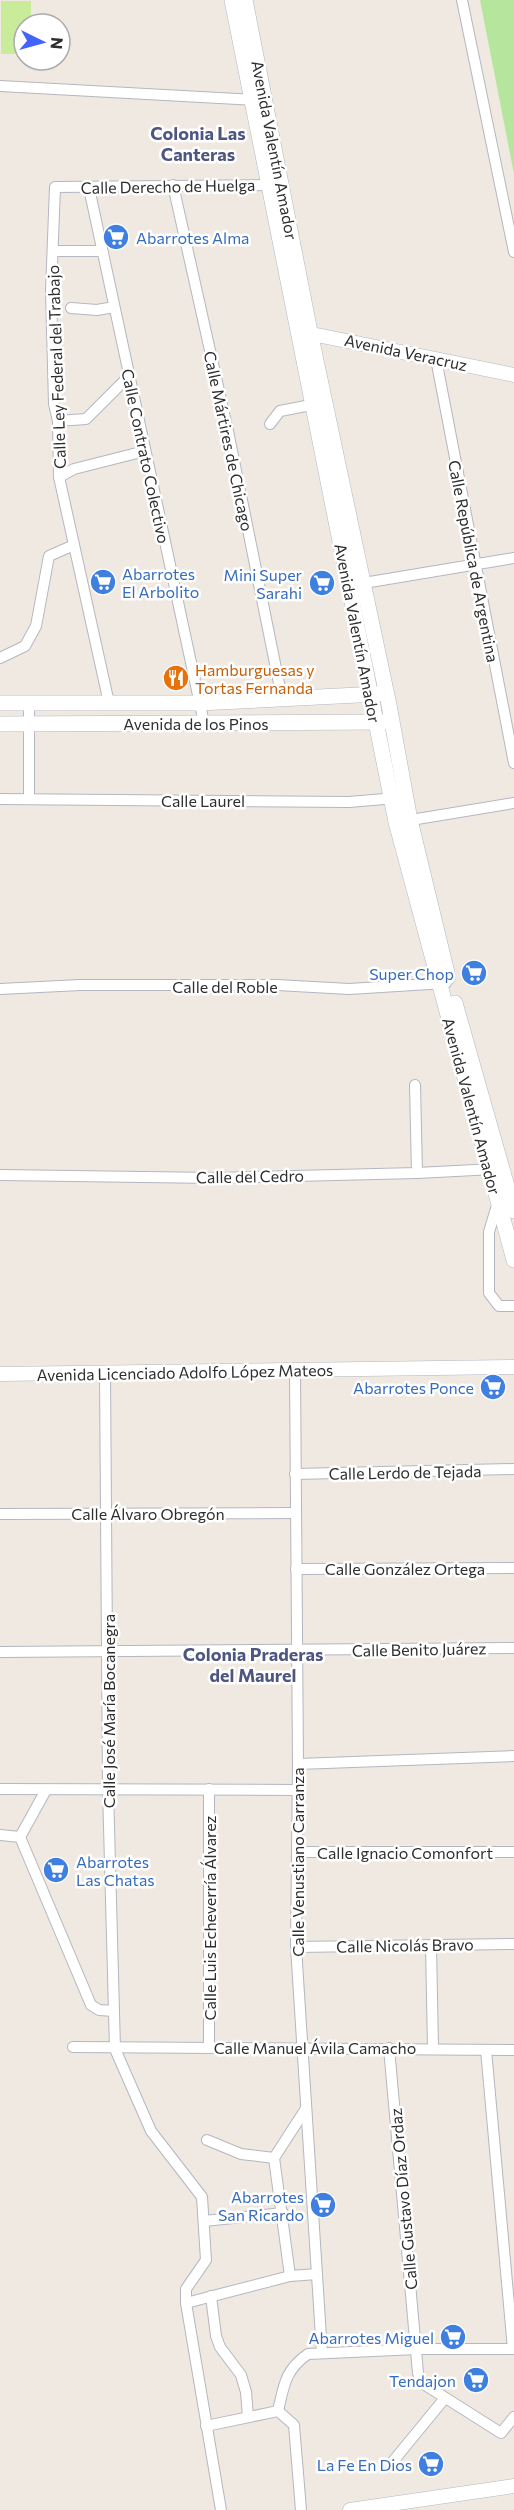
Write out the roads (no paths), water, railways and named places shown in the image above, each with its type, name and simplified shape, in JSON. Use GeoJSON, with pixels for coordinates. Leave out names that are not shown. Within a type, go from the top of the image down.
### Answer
{"type":"FeatureCollection","features":[{"type":"Feature","properties":{"kind":"main road","name":"Avenida Valentín Amador"},"geometry":{"type":"LineString","coordinates":[[232,0],[259,100]]}},
{"type":"Feature","properties":{"kind":"main road","name":"Avenida Valentín Amador"},"geometry":{"type":"LineString","coordinates":[[245,0],[274,185],[356,584],[369,695],[399,798]]}},
{"type":"Feature","properties":{"kind":"main road","name":"Avenida Valentín Amador"},"geometry":{"type":"LineString","coordinates":[[303,332],[311,405],[356,584],[387,694],[403,821],[494,1169],[498,1202],[514,1260]]}},
{"type":"Feature","properties":{"kind":"main road","name":"Avenida de los Pinos"},"geometry":{"type":"LineString","coordinates":[[0,704],[199,703],[387,694]]}},
{"type":"Feature","properties":{"kind":"main road","name":"Avenida de los Pinos"},"geometry":{"type":"LineString","coordinates":[[0,724],[376,723],[392,720]]}},
{"type":"Feature","properties":{"kind":"main road","name":"Avenida Valentín Amador"},"geometry":{"type":"LineString","coordinates":[[494,1169],[514,1211]]}},
{"type":"Feature","properties":{"kind":"street"},"geometry":{"type":"LineString","coordinates":[[462,0],[514,252]]}},
{"type":"Feature","properties":{"kind":"street"},"geometry":{"type":"LineString","coordinates":[[0,86],[259,100]]}},
{"type":"Feature","properties":{"kind":"street","name":"Calle Mártires de Chicago"},"geometry":{"type":"LineString","coordinates":[[173,185],[228,431],[282,698]]}},
{"type":"Feature","properties":{"kind":"street","name":"Calle Derecho de Huelga"},"geometry":{"type":"LineString","coordinates":[[55,188],[274,185]]}},
{"type":"Feature","properties":{"kind":"street","name":"Calle Ley Federal del Trabajo"},"geometry":{"type":"LineString","coordinates":[[55,188],[52,251],[54,404],[58,421],[59,477],[109,703]]}},
{"type":"Feature","properties":{"kind":"street","name":"Calle Contrato Colectivo"},"geometry":{"type":"LineString","coordinates":[[89,188],[204,723]]}},
{"type":"Feature","properties":{"kind":"street"},"geometry":{"type":"LineString","coordinates":[[52,251],[102,251]]}},
{"type":"Feature","properties":{"kind":"street"},"geometry":{"type":"LineString","coordinates":[[71,308],[97,310],[114,307]]}},
{"type":"Feature","properties":{"kind":"street","name":"Avenida Veracruz"},"geometry":{"type":"LineString","coordinates":[[303,332],[514,375]]}},
{"type":"Feature","properties":{"kind":"street","name":"Calle República de Argentina"},"geometry":{"type":"LineString","coordinates":[[436,359],[514,763]]}},
{"type":"Feature","properties":{"kind":"street"},"geometry":{"type":"LineString","coordinates":[[58,421],[86,419],[129,376]]}},
{"type":"Feature","properties":{"kind":"street"},"geometry":{"type":"LineString","coordinates":[[270,424],[280,411],[311,405]]}},
{"type":"Feature","properties":{"kind":"street"},"geometry":{"type":"LineString","coordinates":[[59,477],[74,469],[145,451]]}},
{"type":"Feature","properties":{"kind":"street"},"geometry":{"type":"LineString","coordinates":[[0,658],[25,646],[36,626],[49,556],[74,545]]}},
{"type":"Feature","properties":{"kind":"street"},"geometry":{"type":"LineString","coordinates":[[356,584],[514,558]]}},
{"type":"Feature","properties":{"kind":"street"},"geometry":{"type":"LineString","coordinates":[[29,703],[29,799]]}},
{"type":"Feature","properties":{"kind":"street","name":"Calle Laurel"},"geometry":{"type":"LineString","coordinates":[[0,800],[349,802],[399,798]]}},
{"type":"Feature","properties":{"kind":"street"},"geometry":{"type":"LineString","coordinates":[[403,821],[514,803]]}},
{"type":"Feature","properties":{"kind":"street","name":"Calle del Roble"},"geometry":{"type":"LineString","coordinates":[[0,989],[80,985],[277,985],[350,989],[444,983]]}},
{"type":"Feature","properties":{"kind":"street"},"geometry":{"type":"LineString","coordinates":[[415,1085],[417,1173]]}},
{"type":"Feature","properties":{"kind":"street","name":"Calle del Cedro"},"geometry":{"type":"LineString","coordinates":[[0,1175],[215,1178],[494,1169]]}},
{"type":"Feature","properties":{"kind":"street"},"geometry":{"type":"LineString","coordinates":[[498,1202],[489,1232],[489,1293],[499,1306],[514,1306]]}},
{"type":"Feature","properties":{"kind":"street","name":"Avenida Licenciado Adolfo López Mateos"},"geometry":{"type":"LineString","coordinates":[[0,1374],[514,1367]]}},
{"type":"Feature","properties":{"kind":"street","name":"Calle Venustiano Carranza"},"geometry":{"type":"LineString","coordinates":[[295,1371],[298,1764],[296,1947],[322,2353]]}},
{"type":"Feature","properties":{"kind":"street","name":"Calle José María Bocanegra"},"geometry":{"type":"LineString","coordinates":[[105,1373],[108,1789],[115,2049]]}},
{"type":"Feature","properties":{"kind":"street","name":"Calle Lerdo de Tejada"},"geometry":{"type":"LineString","coordinates":[[295,1474],[514,1469]]}},
{"type":"Feature","properties":{"kind":"street","name":"Calle Álvaro Obregón"},"geometry":{"type":"LineString","coordinates":[[0,1514],[295,1513]]}},
{"type":"Feature","properties":{"kind":"street","name":"Calle González Ortega"},"geometry":{"type":"LineString","coordinates":[[296,1569],[514,1568]]}},
{"type":"Feature","properties":{"kind":"street","name":"Calle Benito Juárez"},"geometry":{"type":"LineString","coordinates":[[0,1652],[514,1648]]}},
{"type":"Feature","properties":{"kind":"street"},"geometry":{"type":"LineString","coordinates":[[298,1764],[514,1756]]}},
{"type":"Feature","properties":{"kind":"street"},"geometry":{"type":"LineString","coordinates":[[0,1789],[297,1790]]}},
{"type":"Feature","properties":{"kind":"street","name":"Calle Luis Echeverría Álvarez"},"geometry":{"type":"LineString","coordinates":[[208,1789],[209,2046]]}},
{"type":"Feature","properties":{"kind":"street"},"geometry":{"type":"LineString","coordinates":[[20,1837],[46,1790]]}},
{"type":"Feature","properties":{"kind":"street"},"geometry":{"type":"LineString","coordinates":[[0,1835],[20,1837]]}},
{"type":"Feature","properties":{"kind":"street"},"geometry":{"type":"LineString","coordinates":[[20,1837],[91,2005],[99,2010],[114,2011]]}},
{"type":"Feature","properties":{"kind":"street","name":"Calle Ignacio Comonfort"},"geometry":{"type":"LineString","coordinates":[[297,1852],[514,1852]]}},
{"type":"Feature","properties":{"kind":"street","name":"Calle Nicolás Bravo"},"geometry":{"type":"LineString","coordinates":[[296,1947],[514,1944]]}},
{"type":"Feature","properties":{"kind":"street"},"geometry":{"type":"LineString","coordinates":[[431,1945],[433,2048]]}},
{"type":"Feature","properties":{"kind":"street","name":"Calle Manuel Ávila Camacho"},"geometry":{"type":"LineString","coordinates":[[73,2047],[115,2049],[209,2046],[514,2050]]}},
{"type":"Feature","properties":{"kind":"street","name":"Calle Gustavo Díaz Ordaz"},"geometry":{"type":"LineString","coordinates":[[389,2048],[418,2373],[422,2383],[501,2433],[514,2417]]}},
{"type":"Feature","properties":{"kind":"street"},"geometry":{"type":"LineString","coordinates":[[115,2049],[151,2131],[202,2197],[206,2260],[186,2289],[186,2303],[221,2510]]}},
{"type":"Feature","properties":{"kind":"street"},"geometry":{"type":"LineString","coordinates":[[278,2411],[286,2379],[293,2364],[308,2354],[417,2349],[513,2349],[486,2050]]}},
{"type":"Feature","properties":{"kind":"street"},"geometry":{"type":"LineString","coordinates":[[290,2276],[274,2158],[305,2110]]}},
{"type":"Feature","properties":{"kind":"street"},"geometry":{"type":"LineString","coordinates":[[207,2140],[241,2154],[274,2158]]}},
{"type":"Feature","properties":{"kind":"street"},"geometry":{"type":"LineString","coordinates":[[204,2220],[283,2212]]}},
{"type":"Feature","properties":{"kind":"street"},"geometry":{"type":"LineString","coordinates":[[186,2303],[290,2276],[317,2274]]}},
{"type":"Feature","properties":{"kind":"street"},"geometry":{"type":"LineString","coordinates":[[212,2296],[216,2336],[220,2348],[241,2375],[246,2391],[248,2417]]}},
{"type":"Feature","properties":{"kind":"street"},"geometry":{"type":"LineString","coordinates":[[390,2465],[446,2398]]}},
{"type":"Feature","properties":{"kind":"street"},"geometry":{"type":"LineString","coordinates":[[206,2426],[278,2411]]}},
{"type":"Feature","properties":{"kind":"street"},"geometry":{"type":"LineString","coordinates":[[278,2411],[294,2425],[301,2510]]}},
{"type":"Feature","properties":{"kind":"street"},"geometry":{"type":"LineString","coordinates":[[350,2510],[434,2505],[514,2486]]}},
{"type":"Feature","properties":{"kind":"place","name":"Abarrotes Alma"},"geometry":{"type":"Point","coordinates":[116,237]}},
{"type":"Feature","properties":{"kind":"place","name":"Abarrotes El Arbolito"},"geometry":{"type":"Point","coordinates":[103,582]}},
{"type":"Feature","properties":{"kind":"place","name":"Mini Super Sarahi"},"geometry":{"type":"Point","coordinates":[322,583]}},
{"type":"Feature","properties":{"kind":"place","name":"Hamburguesas y Tortas Fernanda"},"geometry":{"type":"Point","coordinates":[176,678]}},
{"type":"Feature","properties":{"kind":"place","name":"Super Chop"},"geometry":{"type":"Point","coordinates":[474,973]}},
{"type":"Feature","properties":{"kind":"place","name":"Abarrotes Ponce"},"geometry":{"type":"Point","coordinates":[493,1387]}},
{"type":"Feature","properties":{"kind":"place","name":"Abarrotes Las Chatas"},"geometry":{"type":"Point","coordinates":[56,1870]}},
{"type":"Feature","properties":{"kind":"place","name":"Abarrotes San Ricardo"},"geometry":{"type":"Point","coordinates":[323,2205]}},
{"type":"Feature","properties":{"kind":"place","name":"Abarrotes Miguel"},"geometry":{"type":"Point","coordinates":[453,2337]}},
{"type":"Feature","properties":{"kind":"place","name":"Tendajon"},"geometry":{"type":"Point","coordinates":[476,2380]}},
{"type":"Feature","properties":{"kind":"place","name":"La Fe En Dios"},"geometry":{"type":"Point","coordinates":[431,2464]}},
{"type":"Feature","properties":{"kind":"district","name":"Colonia Las Canteras"},"geometry":{"type":"Point","coordinates":[198,143]}},
{"type":"Feature","properties":{"kind":"district","name":"Colonia Praderas del Maurel"},"geometry":{"type":"Point","coordinates":[253,1664]}}]}
